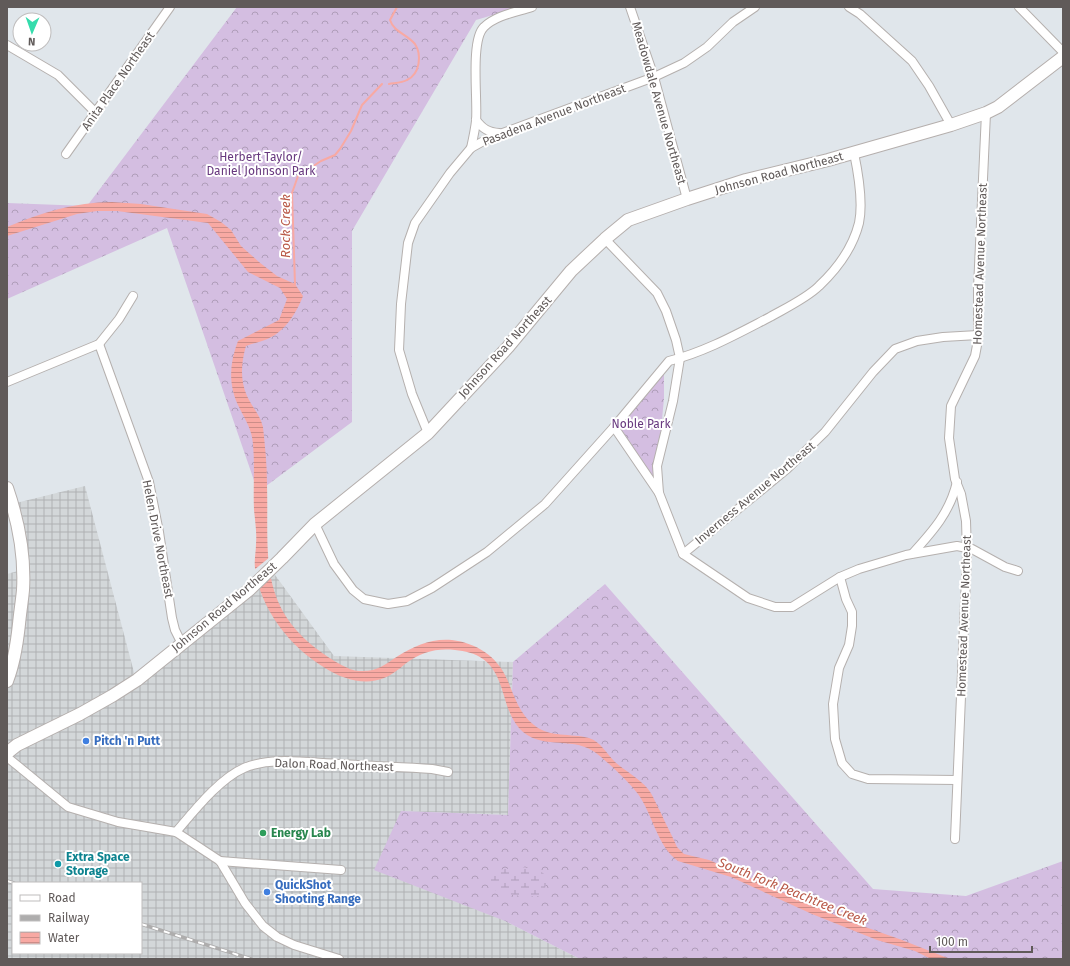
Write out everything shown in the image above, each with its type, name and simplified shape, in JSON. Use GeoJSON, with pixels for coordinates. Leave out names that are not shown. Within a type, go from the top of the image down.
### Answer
{"type":"FeatureCollection","features":[{"type":"Feature","properties":{"kind":"street","name":"Anita Place Northeast"},"geometry":{"type":"LineString","coordinates":[[66,154],[170,7]]}},
{"type":"Feature","properties":{"kind":"street"},"geometry":{"type":"LineString","coordinates":[[471,148],[476,120],[475,77],[479,37],[483,28],[492,20],[532,7]]}},
{"type":"Feature","properties":{"kind":"street","name":"Meadowdale Avenue Northeast"},"geometry":{"type":"LineString","coordinates":[[630,7],[654,77],[687,199]]}},
{"type":"Feature","properties":{"kind":"street","name":"Pasadena Avenue Northeast"},"geometry":{"type":"LineString","coordinates":[[428,433],[412,394],[399,350],[401,304],[408,243],[415,223],[450,173],[471,148],[489,138],[654,77],[684,63],[707,47],[733,22],[755,7]]}},
{"type":"Feature","properties":{"kind":"street"},"geometry":{"type":"LineString","coordinates":[[849,7],[860,14],[912,61],[929,86],[951,125]]}},
{"type":"Feature","properties":{"kind":"street"},"geometry":{"type":"LineString","coordinates":[[1019,7],[1063,52]]}},
{"type":"Feature","properties":{"kind":"street"},"geometry":{"type":"LineString","coordinates":[[7,45],[58,75],[96,113]]}},
{"type":"Feature","properties":{"kind":"street","name":"Johnson Road Northeast"},"geometry":{"type":"LineString","coordinates":[[7,753],[17,745],[80,714],[112,696],[136,680],[250,589],[315,524],[428,433],[508,347],[571,271],[628,220],[746,180],[854,153],[951,125],[986,113],[998,107],[1063,57]]}},
{"type":"Feature","properties":{"kind":"street","name":"Homestead Avenue Northeast"},"geometry":{"type":"LineString","coordinates":[[955,839],[967,548],[966,521],[949,438],[951,406],[975,356],[978,335],[986,113]]}},
{"type":"Feature","properties":{"kind":"street"},"geometry":{"type":"LineString","coordinates":[[476,120],[482,127],[490,132],[502,133]]}},
{"type":"Feature","properties":{"kind":"street"},"geometry":{"type":"LineString","coordinates":[[315,524],[334,564],[353,590],[364,599],[388,604],[407,601],[432,588],[487,552],[545,504],[614,427],[669,361],[724,341],[787,308],[818,287],[837,266],[851,244],[859,222],[860,195],[854,153]]}},
{"type":"Feature","properties":{"kind":"street"},"geometry":{"type":"LineString","coordinates":[[605,239],[657,293],[666,311],[676,340],[680,358],[673,401],[657,466],[659,493]]}},
{"type":"Feature","properties":{"kind":"street"},"geometry":{"type":"LineString","coordinates":[[7,382],[99,344],[119,319],[133,296]]}},
{"type":"Feature","properties":{"kind":"street","name":"Inverness Avenue Northeast"},"geometry":{"type":"LineString","coordinates":[[683,554],[787,469],[825,432],[873,372],[895,349],[917,341],[943,337],[978,335]]}},
{"type":"Feature","properties":{"kind":"street","name":"Helen Drive Northeast"},"geometry":{"type":"LineString","coordinates":[[99,344],[149,482],[159,532],[172,618],[175,630],[182,644]]}},
{"type":"Feature","properties":{"kind":"street"},"geometry":{"type":"LineString","coordinates":[[614,427],[659,493],[683,554],[748,598],[774,608],[792,607],[840,577],[886,560],[913,553],[957,546],[972,549],[1005,567],[1018,571]]}},
{"type":"Feature","properties":{"kind":"street"},"geometry":{"type":"LineString","coordinates":[[913,553],[940,522],[952,498],[957,482]]}},
{"type":"Feature","properties":{"kind":"street"},"geometry":{"type":"LineString","coordinates":[[7,488],[16,512],[22,551],[23,589],[17,639],[7,681]]}},
{"type":"Feature","properties":{"kind":"street"},"geometry":{"type":"LineString","coordinates":[[840,577],[846,599],[852,612],[852,626],[849,644],[839,668],[833,704],[835,739],[842,764],[852,774],[868,779],[957,780]]}},
{"type":"Feature","properties":{"kind":"street"},"geometry":{"type":"LineString","coordinates":[[7,757],[68,807],[118,822],[176,832],[220,861],[245,903],[263,926],[277,937],[294,945],[339,959]]}},
{"type":"Feature","properties":{"kind":"street","name":"Dalon Road Northeast"},"geometry":{"type":"LineString","coordinates":[[176,832],[198,806],[225,780],[244,768],[261,762],[302,761],[432,769],[448,772]]}},
{"type":"Feature","properties":{"kind":"street"},"geometry":{"type":"LineString","coordinates":[[220,861],[341,870]]}},
{"type":"Feature","properties":{"kind":"shaded area"},"geometry":{"type":"Polygon","coordinates":[[[85,486],[136,680],[270,568],[334,656],[513,662],[508,815],[401,811],[505,921],[580,959],[7,959],[7,574],[18,571],[12,504],[85,486]]]}},
{"type":"Feature","properties":{"kind":"green space","name":"Herbert Taylor/ Daniel Johnson Park"},"geometry":{"type":"Polygon","coordinates":[[[237,7],[520,7],[476,20],[352,231],[352,422],[258,492],[167,228],[7,299],[7,203],[87,206],[237,7]]]}},
{"type":"Feature","properties":{"kind":"green space","name":"Noble Park"},"geometry":{"type":"Polygon","coordinates":[[[664,369],[664,398],[656,485],[615,423],[664,369]]]}},
{"type":"Feature","properties":{"kind":"green space"},"geometry":{"type":"Polygon","coordinates":[[[605,584],[873,889],[966,896],[1063,861],[1063,959],[580,959],[505,921],[374,870],[401,811],[508,815],[513,662],[605,584]]]}},
{"type":"Feature","properties":{"kind":"green space"},"geometry":{"type":"Polygon","coordinates":[[[522,867],[539,870],[548,877],[545,888],[538,896],[514,895],[490,888],[489,879],[497,870],[522,867]]]}},
{"type":"Feature","properties":{"kind":"water"},"geometry":{"type":"Polygon","coordinates":[[[98,202],[141,204],[207,214],[231,230],[241,246],[259,262],[277,276],[295,284],[303,296],[293,316],[284,328],[272,337],[246,346],[242,371],[243,384],[247,396],[263,427],[267,470],[268,555],[271,577],[276,597],[286,616],[300,634],[334,661],[350,669],[359,671],[376,669],[410,649],[437,640],[452,640],[469,644],[485,652],[492,657],[503,671],[521,710],[529,721],[546,732],[589,738],[593,740],[600,745],[615,762],[650,791],[677,847],[684,854],[709,860],[851,922],[950,959],[931,959],[915,951],[877,940],[812,914],[731,877],[678,861],[671,855],[660,839],[638,794],[604,759],[593,751],[575,744],[536,739],[527,735],[519,728],[509,711],[496,674],[483,659],[477,655],[455,650],[435,650],[417,656],[387,677],[377,680],[361,681],[346,678],[332,672],[300,649],[279,626],[270,612],[258,583],[255,565],[256,535],[252,439],[233,392],[231,375],[233,358],[238,341],[279,320],[287,299],[280,288],[248,272],[208,223],[117,211],[97,211],[77,214],[7,236],[7,227],[32,217],[71,206],[98,202]]]}},
{"type":"Feature","properties":{"kind":"pier"},"geometry":{"type":"Polygon","coordinates":[[[270,557],[272,577],[258,589],[254,570],[270,557]]]}},
{"type":"Feature","properties":{"kind":"waterway","name":"Rock Creek"},"geometry":{"type":"LineString","coordinates":[[389,84],[403,82],[411,77],[417,69],[419,59],[419,53],[415,44],[395,28],[390,21],[397,7]]}},
{"type":"Feature","properties":{"kind":"waterway","name":"Rock Creek"},"geometry":{"type":"LineString","coordinates":[[295,284],[292,193],[298,176],[321,161],[335,155],[351,131],[362,105],[382,84]]}},
{"type":"Feature","properties":{"kind":"railway"},"geometry":{"type":"LineString","coordinates":[[7,881],[12,882]]}},
{"type":"Feature","properties":{"kind":"railway"},"geometry":{"type":"LineString","coordinates":[[142,924],[251,959]]}},
{"type":"Feature","properties":{"kind":"place","name":"Pitch 'n Putt"},"geometry":{"type":"Point","coordinates":[86,741]}},
{"type":"Feature","properties":{"kind":"place","name":"Energy Lab"},"geometry":{"type":"Point","coordinates":[263,833]}},
{"type":"Feature","properties":{"kind":"place","name":"Extra Space Storage"},"geometry":{"type":"Point","coordinates":[58,864]}},
{"type":"Feature","properties":{"kind":"place","name":"QuickShot Shooting Range"},"geometry":{"type":"Point","coordinates":[267,892]}},
{"type":"Feature","properties":{"kind":"water label","name":"South Fork Peachtree Creek"},"geometry":{"type":"Point","coordinates":[793,891]}}]}
